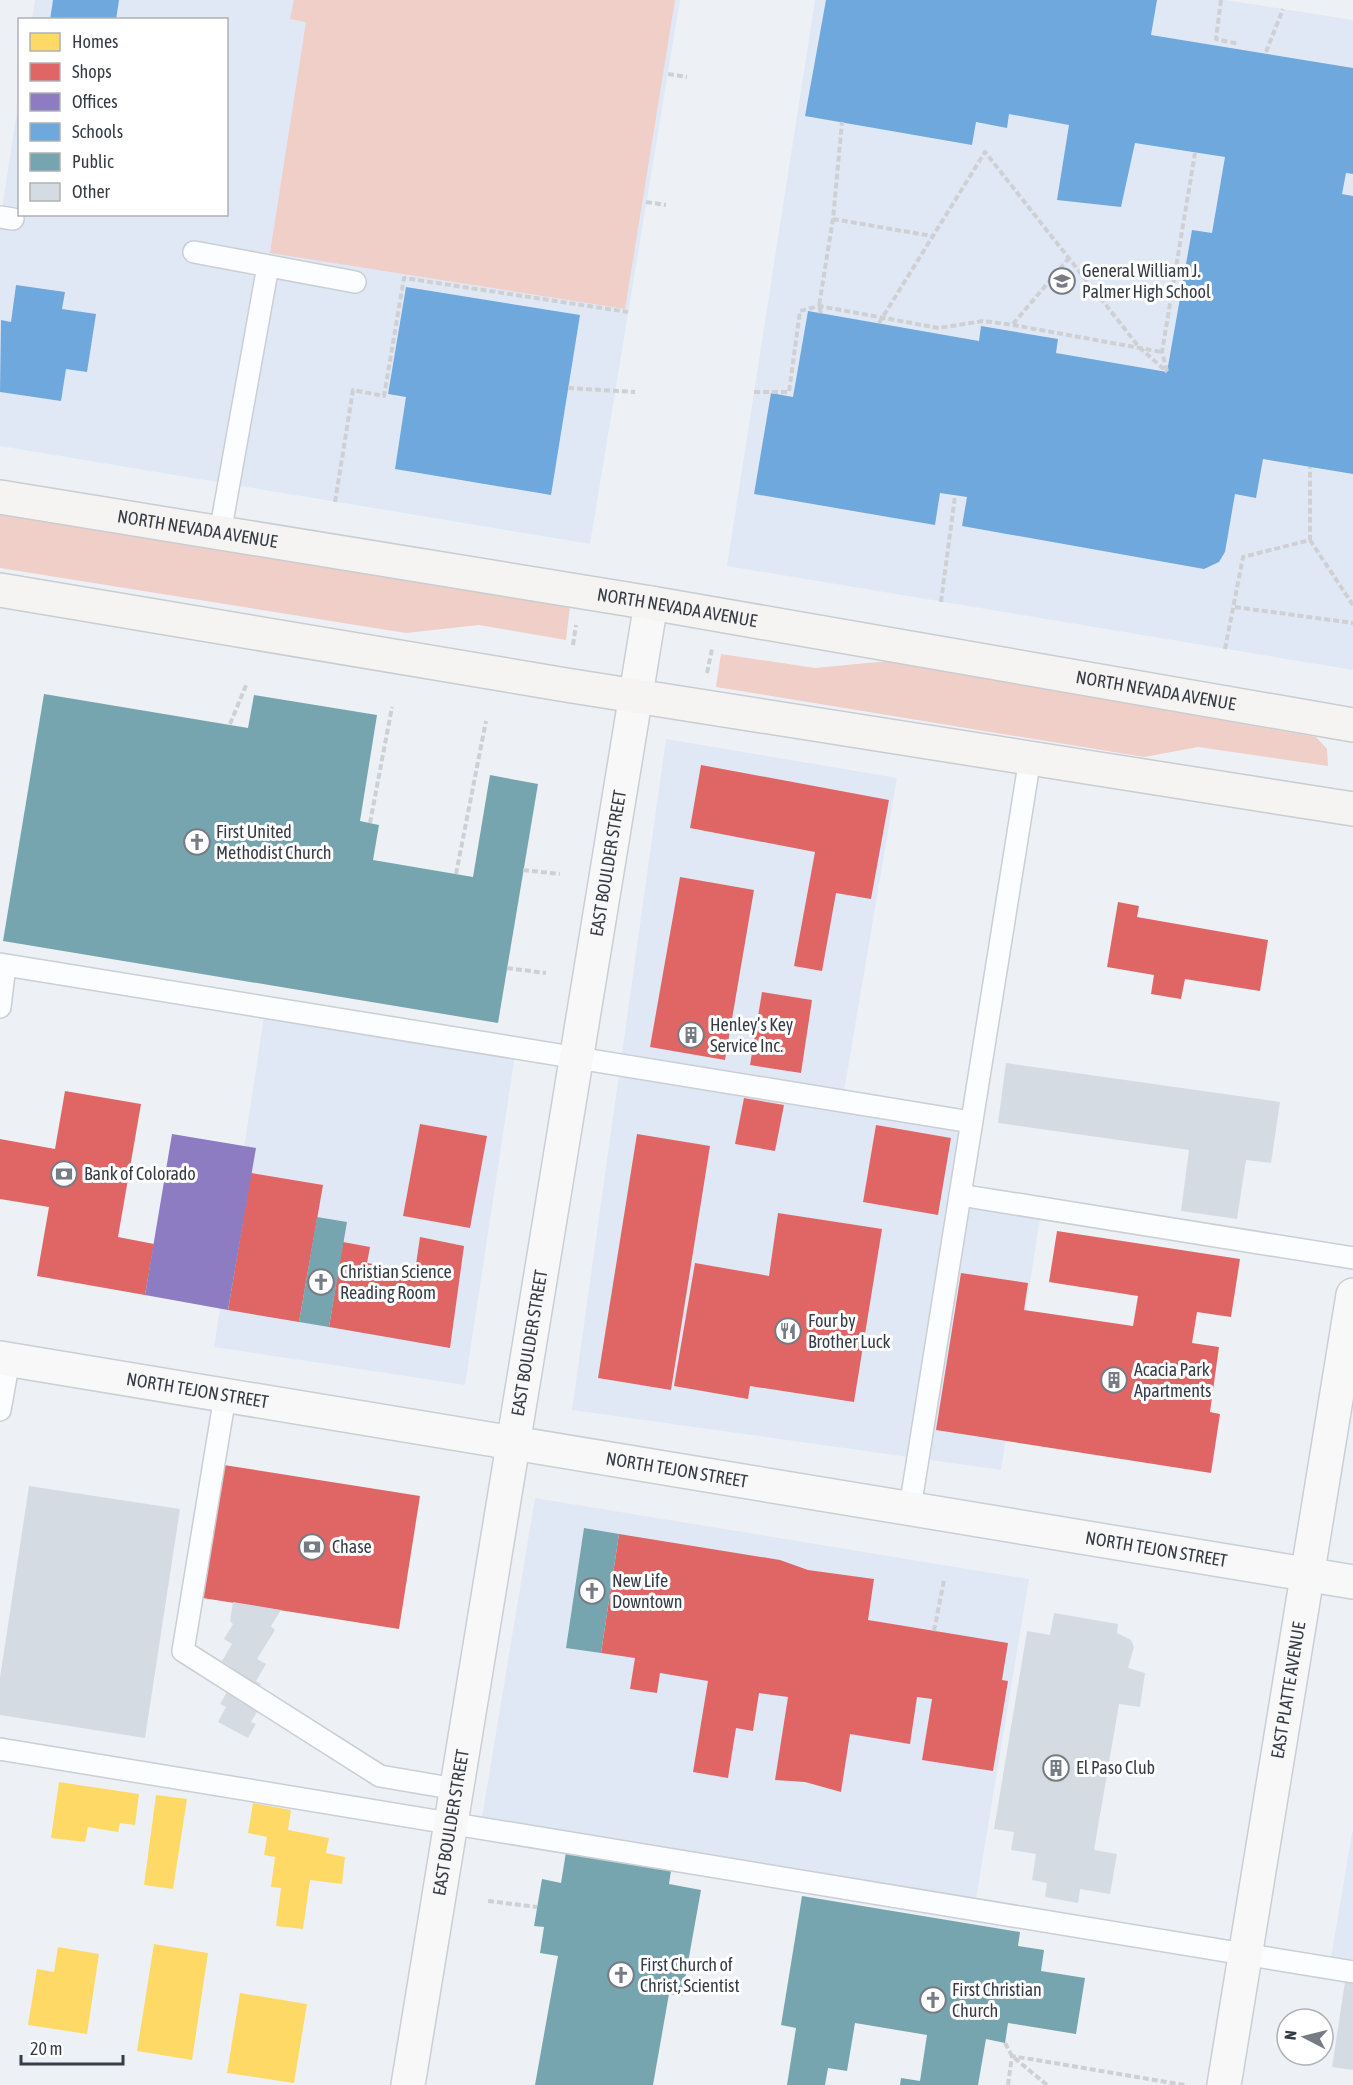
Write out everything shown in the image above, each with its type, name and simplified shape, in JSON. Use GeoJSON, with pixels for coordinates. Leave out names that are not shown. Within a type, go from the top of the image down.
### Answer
{"type":"FeatureCollection","features":[{"type":"Feature","properties":{"kind":"main road","name":"NORTH NEVADA AVENUE"},"geometry":{"type":"LineString","coordinates":[[0,497],[651,603],[1353,725]]}},
{"type":"Feature","properties":{"kind":"main road"},"geometry":{"type":"LineString","coordinates":[[0,590],[636,697],[1353,809]]}},
{"type":"Feature","properties":{"kind":"street","name":"EAST BOULDER STREET"},"geometry":{"type":"LineString","coordinates":[[408,2085],[651,603]]}},
{"type":"Feature","properties":{"kind":"street","name":"EAST PLATTE AVENUE"},"geometry":{"type":"LineString","coordinates":[[1224,2085],[1353,1295]]}},
{"type":"Feature","properties":{"kind":"street","name":"NORTH TEJON STREET"},"geometry":{"type":"LineString","coordinates":[[4,1359],[1353,1582]]}},
{"type":"Feature","properties":{"kind":"lane"},"geometry":{"type":"LineString","coordinates":[[194,252],[355,282]]}},
{"type":"Feature","properties":{"kind":"lane"},"geometry":{"type":"LineString","coordinates":[[220,532],[268,266]]}},
{"type":"Feature","properties":{"kind":"lane"},"geometry":{"type":"LineString","coordinates":[[910,1509],[1030,758]]}},
{"type":"Feature","properties":{"kind":"lane"},"geometry":{"type":"LineString","coordinates":[[0,1007],[3,965],[972,1122]]}},
{"type":"Feature","properties":{"kind":"lane"},"geometry":{"type":"LineString","coordinates":[[960,1195],[1353,1258]]}},
{"type":"Feature","properties":{"kind":"lane"},"geometry":{"type":"LineString","coordinates":[[0,1410],[4,1359]]}},
{"type":"Feature","properties":{"kind":"lane"},"geometry":{"type":"LineString","coordinates":[[225,1396],[183,1651],[380,1776],[456,1789]]}},
{"type":"Feature","properties":{"kind":"lane"},"geometry":{"type":"LineString","coordinates":[[0,1749],[1353,1972]]}},
{"type":"Feature","properties":{"kind":"path"},"geometry":{"type":"LineString","coordinates":[[1221,0],[1216,39],[1239,44]]}},
{"type":"Feature","properties":{"kind":"path"},"geometry":{"type":"LineString","coordinates":[[1266,52],[1283,9]]}},
{"type":"Feature","properties":{"kind":"path"},"geometry":{"type":"LineString","coordinates":[[668,74],[687,77]]}},
{"type":"Feature","properties":{"kind":"path"},"geometry":{"type":"LineString","coordinates":[[821,313],[819,306],[833,219],[842,122]]}},
{"type":"Feature","properties":{"kind":"path"},"geometry":{"type":"LineString","coordinates":[[879,321],[985,152],[1139,347],[1167,372],[1162,352],[1196,153]]}},
{"type":"Feature","properties":{"kind":"path"},"geometry":{"type":"LineString","coordinates":[[646,202],[666,205]]}},
{"type":"Feature","properties":{"kind":"path"},"geometry":{"type":"LineString","coordinates":[[833,219],[932,236]]}},
{"type":"Feature","properties":{"kind":"path"},"geometry":{"type":"LineString","coordinates":[[1013,325],[1069,258]]}},
{"type":"Feature","properties":{"kind":"path"},"geometry":{"type":"LineString","coordinates":[[335,502],[353,390],[384,396],[404,278],[628,312]]}},
{"type":"Feature","properties":{"kind":"path"},"geometry":{"type":"LineString","coordinates":[[754,392],[789,392],[800,311],[819,306],[879,321],[939,328],[982,321],[1013,325],[1162,352]]}},
{"type":"Feature","properties":{"kind":"path"},"geometry":{"type":"LineString","coordinates":[[568,388],[635,392]]}},
{"type":"Feature","properties":{"kind":"path"},"geometry":{"type":"LineString","coordinates":[[1310,467],[1310,540],[1353,605]]}},
{"type":"Feature","properties":{"kind":"path"},"geometry":{"type":"LineString","coordinates":[[941,602],[956,496]]}},
{"type":"Feature","properties":{"kind":"path"},"geometry":{"type":"LineString","coordinates":[[1225,649],[1235,607],[1243,556],[1310,540]]}},
{"type":"Feature","properties":{"kind":"path"},"geometry":{"type":"LineString","coordinates":[[1235,607],[1353,623]]}},
{"type":"Feature","properties":{"kind":"path"},"geometry":{"type":"LineString","coordinates":[[573,645],[578,618]]}},
{"type":"Feature","properties":{"kind":"path"},"geometry":{"type":"LineString","coordinates":[[705,683],[712,649]]}},
{"type":"Feature","properties":{"kind":"path"},"geometry":{"type":"LineString","coordinates":[[230,724],[247,683]]}},
{"type":"Feature","properties":{"kind":"path"},"geometry":{"type":"LineString","coordinates":[[370,823],[392,707]]}},
{"type":"Feature","properties":{"kind":"path"},"geometry":{"type":"LineString","coordinates":[[456,874],[486,721]]}},
{"type":"Feature","properties":{"kind":"path"},"geometry":{"type":"LineString","coordinates":[[524,870],[560,874]]}},
{"type":"Feature","properties":{"kind":"path"},"geometry":{"type":"LineString","coordinates":[[507,968],[546,973]]}},
{"type":"Feature","properties":{"kind":"path"},"geometry":{"type":"LineString","coordinates":[[934,1631],[944,1580]]}},
{"type":"Feature","properties":{"kind":"path"},"geometry":{"type":"LineString","coordinates":[[488,1900],[537,1907]]}},
{"type":"Feature","properties":{"kind":"path"},"geometry":{"type":"LineString","coordinates":[[1005,2043],[1012,2056],[1047,2085]]}},
{"type":"Feature","properties":{"kind":"path"},"geometry":{"type":"LineString","coordinates":[[1008,2085],[1012,2056]]}},
{"type":"Feature","properties":{"kind":"path"},"geometry":{"type":"LineString","coordinates":[[1012,2056],[1185,2085]]}},
{"type":"Feature","properties":{"kind":"shaded area"},"geometry":{"type":"Polygon","coordinates":[[[35,0],[680,0],[590,544],[0,446],[0,223],[18,104],[18,216],[228,216],[228,18],[32,18],[35,0]]]}},
{"type":"Feature","properties":{"kind":"shaded area"},"geometry":{"type":"Polygon","coordinates":[[[294,0],[675,0],[625,309],[270,253],[306,22],[290,19],[294,0]]]}},
{"type":"Feature","properties":{"kind":"shaded area","name":"General William J. Palmer High School"},"geometry":{"type":"Polygon","coordinates":[[[815,0],[1226,0],[1353,20],[1353,670],[727,566],[815,0]]]}},
{"type":"Feature","properties":{"kind":"shaded area"},"geometry":{"type":"Polygon","coordinates":[[[0,514],[570,606],[566,640],[479,625],[406,633],[0,568],[0,514]]]}},
{"type":"Feature","properties":{"kind":"shaded area"},"geometry":{"type":"Polygon","coordinates":[[[721,654],[815,668],[888,661],[1316,737],[1327,749],[1328,766],[1198,747],[1144,757],[716,687],[721,654]]]}},
{"type":"Feature","properties":{"kind":"shaded area"},"geometry":{"type":"Polygon","coordinates":[[[666,739],[897,778],[841,1109],[975,1134],[967,1195],[1041,1211],[1001,1470],[572,1410],[666,739]]]}},
{"type":"Feature","properties":{"kind":"shaded area"},"geometry":{"type":"Polygon","coordinates":[[[264,1016],[515,1055],[465,1385],[214,1347],[264,1016]]]}},
{"type":"Feature","properties":{"kind":"shaded area"},"geometry":{"type":"Polygon","coordinates":[[[535,1498],[1029,1579],[976,1899],[482,1817],[535,1498]]]}},
{"type":"Feature","properties":{"kind":"shaded area"},"geometry":{"type":"Polygon","coordinates":[[[1353,1828],[1353,1960],[1331,1957],[1353,1828]]]}},
{"type":"Feature","properties":{"kind":"building: Homes"},"geometry":{"type":"Polygon","coordinates":[[[59,1782],[139,1794],[135,1825],[120,1823],[118,1832],[88,1827],[85,1842],[51,1838],[59,1782]]]}},
{"type":"Feature","properties":{"kind":"building: Homes"},"geometry":{"type":"Polygon","coordinates":[[[156,1795],[187,1799],[173,1889],[144,1885],[156,1795]]]}},
{"type":"Feature","properties":{"kind":"building: Homes"},"geometry":{"type":"Polygon","coordinates":[[[253,1803],[291,1810],[288,1830],[329,1838],[326,1853],[345,1857],[342,1884],[310,1880],[303,1929],[276,1926],[281,1888],[271,1887],[275,1857],[264,1855],[267,1837],[248,1833],[253,1803]]]}},
{"type":"Feature","properties":{"kind":"building: Homes"},"geometry":{"type":"Polygon","coordinates":[[[154,1944],[208,1953],[192,2060],[137,2051],[154,1944]]]}},
{"type":"Feature","properties":{"kind":"building: Homes"},"geometry":{"type":"Polygon","coordinates":[[[58,1947],[99,1954],[87,2034],[28,2025],[37,1969],[54,1972],[58,1947]]]}},
{"type":"Feature","properties":{"kind":"building: Homes"},"geometry":{"type":"Polygon","coordinates":[[[240,1993],[307,2004],[294,2083],[227,2073],[240,1993]]]}},
{"type":"Feature","properties":{"kind":"building: Shops"},"geometry":{"type":"Polygon","coordinates":[[[701,765],[889,800],[871,899],[836,893],[822,971],[794,966],[815,852],[690,828],[701,765]]]}},
{"type":"Feature","properties":{"kind":"building: Shops"},"geometry":{"type":"Polygon","coordinates":[[[680,877],[754,890],[725,1060],[650,1047],[680,877]]]}},
{"type":"Feature","properties":{"kind":"building: Shops"},"geometry":{"type":"Polygon","coordinates":[[[1118,902],[1139,906],[1137,917],[1268,940],[1260,991],[1185,979],[1181,999],[1151,994],[1154,975],[1107,967],[1118,902]]]}},
{"type":"Feature","properties":{"kind":"building: Shops"},"geometry":{"type":"Polygon","coordinates":[[[762,992],[812,1000],[801,1073],[750,1065],[762,992]]]}},
{"type":"Feature","properties":{"kind":"building: Shops","name":"Bank of Colorado"},"geometry":{"type":"Polygon","coordinates":[[[65,1091],[141,1104],[118,1237],[154,1244],[145,1295],[37,1276],[49,1207],[0,1199],[0,1139],[55,1149],[65,1091]]]}},
{"type":"Feature","properties":{"kind":"building: Shops"},"geometry":{"type":"Polygon","coordinates":[[[744,1098],[784,1105],[775,1151],[735,1144],[744,1098]]]}},
{"type":"Feature","properties":{"kind":"building: Shops"},"geometry":{"type":"Polygon","coordinates":[[[420,1124],[487,1136],[470,1228],[403,1216],[420,1124]]]}},
{"type":"Feature","properties":{"kind":"building: Shops"},"geometry":{"type":"Polygon","coordinates":[[[876,1125],[951,1138],[938,1215],[863,1202],[876,1125]]]}},
{"type":"Feature","properties":{"kind":"building: Shops"},"geometry":{"type":"Polygon","coordinates":[[[637,1134],[710,1146],[671,1390],[598,1378],[637,1134]]]}},
{"type":"Feature","properties":{"kind":"building: Shops"},"geometry":{"type":"Polygon","coordinates":[[[251,1173],[323,1185],[299,1322],[228,1310],[251,1173]]]}},
{"type":"Feature","properties":{"kind":"building: Shops"},"geometry":{"type":"Polygon","coordinates":[[[778,1213],[882,1229],[854,1402],[750,1386],[748,1399],[674,1386],[695,1263],[769,1276],[778,1213]]]}},
{"type":"Feature","properties":{"kind":"building: Shops","name":"Acacia Park Apartments"},"geometry":{"type":"Polygon","coordinates":[[[1057,1231],[1240,1259],[1231,1317],[1197,1312],[1192,1343],[1219,1347],[1210,1412],[1220,1414],[1211,1473],[936,1430],[961,1273],[1028,1283],[1024,1310],[1133,1326],[1138,1296],[1049,1282],[1057,1231]]]}},
{"type":"Feature","properties":{"kind":"building: Shops"},"geometry":{"type":"Polygon","coordinates":[[[420,1237],[464,1246],[450,1348],[329,1327],[343,1242],[370,1247],[367,1263],[415,1271],[420,1237]]]}},
{"type":"Feature","properties":{"kind":"building: Shops","name":"Chase"},"geometry":{"type":"Polygon","coordinates":[[[224,1465],[420,1496],[399,1629],[203,1598],[224,1465]]]}},
{"type":"Feature","properties":{"kind":"building: Shops"},"geometry":{"type":"Polygon","coordinates":[[[619,1534],[780,1560],[808,1570],[874,1579],[868,1620],[1008,1643],[1002,1680],[1008,1681],[993,1771],[922,1760],[932,1699],[917,1697],[910,1744],[850,1734],[841,1792],[805,1782],[775,1780],[788,1697],[759,1693],[753,1731],[736,1728],[728,1778],[693,1772],[708,1681],[660,1673],[657,1693],[630,1689],[635,1658],[601,1653],[619,1534]]]}},
{"type":"Feature","properties":{"kind":"building: Offices"},"geometry":{"type":"Polygon","coordinates":[[[172,1134],[256,1148],[228,1310],[145,1295],[172,1134]]]}},
{"type":"Feature","properties":{"kind":"building: Schools"},"geometry":{"type":"Polygon","coordinates":[[[53,0],[119,0],[116,18],[50,18],[53,0]]]}},
{"type":"Feature","properties":{"kind":"building: Schools"},"geometry":{"type":"Polygon","coordinates":[[[826,0],[1157,0],[1151,35],[1353,68],[1353,174],[1346,173],[1342,194],[1353,196],[1353,474],[1263,459],[1256,498],[1235,494],[1225,552],[1219,562],[1204,569],[962,526],[967,497],[940,493],[935,525],[754,494],[771,393],[793,397],[808,311],[979,341],[981,326],[1058,339],[1056,353],[1167,372],[1192,230],[1212,233],[1225,157],[1135,143],[1121,207],[1057,200],[1069,125],[1009,114],[1007,128],[976,122],[972,145],[805,116],[826,0]]]}},
{"type":"Feature","properties":{"kind":"building: Schools"},"geometry":{"type":"Polygon","coordinates":[[[16,285],[65,292],[62,309],[96,314],[87,372],[66,369],[61,401],[0,392],[1,320],[11,322],[16,285]]]}},
{"type":"Feature","properties":{"kind":"building: Schools"},"geometry":{"type":"Polygon","coordinates":[[[406,287],[580,315],[551,495],[395,469],[406,397],[388,394],[406,287]]]}},
{"type":"Feature","properties":{"kind":"building: Public","name":"First United Methodist Church"},"geometry":{"type":"Polygon","coordinates":[[[44,694],[248,728],[254,695],[377,715],[360,821],[379,825],[373,860],[473,877],[490,775],[538,784],[498,1023],[3,941],[44,694]]]}},
{"type":"Feature","properties":{"kind":"building: Public","name":"Christian Science Reading Room"},"geometry":{"type":"Polygon","coordinates":[[[317,1217],[347,1222],[329,1327],[299,1322],[317,1217]]]}},
{"type":"Feature","properties":{"kind":"building: Public","name":"New Life Downtown"},"geometry":{"type":"Polygon","coordinates":[[[584,1528],[619,1534],[601,1653],[566,1648],[584,1528]]]}},
{"type":"Feature","properties":{"kind":"building: Public","name":"First Church of Christ, Scientist"},"geometry":{"type":"Polygon","coordinates":[[[566,1852],[671,1871],[669,1884],[701,1890],[682,1996],[669,1994],[653,2085],[535,2085],[558,1956],[540,1953],[544,1927],[534,1926],[542,1879],[561,1883],[566,1852]]]}},
{"type":"Feature","properties":{"kind":"building: Public","name":"First Christian Church"},"geometry":{"type":"Polygon","coordinates":[[[802,1896],[1020,1932],[1018,1946],[1044,1950],[1041,1971],[1085,1978],[1076,2034],[1008,2023],[1005,2043],[986,2039],[978,2085],[900,2085],[901,2078],[920,2081],[927,2035],[855,2023],[847,2071],[828,2068],[825,2085],[787,2085],[796,2028],[781,2025],[802,1896]]]}},
{"type":"Feature","properties":{"kind":"building: Other"},"geometry":{"type":"Polygon","coordinates":[[[1006,1063],[1280,1102],[1271,1163],[1246,1160],[1237,1219],[1181,1211],[1189,1150],[998,1123],[1006,1063]]]}},
{"type":"Feature","properties":{"kind":"building: Other"},"geometry":{"type":"Polygon","coordinates":[[[29,1486],[180,1509],[145,1738],[0,1715],[0,1678],[29,1486]]]}},
{"type":"Feature","properties":{"kind":"building: Other"},"geometry":{"type":"Polygon","coordinates":[[[233,1602],[281,1610],[271,1626],[275,1630],[257,1659],[266,1664],[256,1681],[261,1684],[253,1700],[261,1705],[251,1722],[256,1724],[248,1738],[218,1722],[226,1707],[220,1704],[230,1687],[222,1683],[231,1667],[222,1661],[232,1644],[224,1639],[233,1624],[230,1621],[233,1602]]]}},
{"type":"Feature","properties":{"kind":"building: Other","name":"El Paso Club"},"geometry":{"type":"Polygon","coordinates":[[[1054,1613],[1118,1624],[1117,1633],[1131,1640],[1134,1647],[1128,1668],[1145,1673],[1140,1707],[1119,1704],[1094,1850],[1117,1854],[1110,1894],[1080,1889],[1078,1903],[1045,1897],[1047,1883],[1032,1880],[1036,1854],[1011,1850],[1014,1832],[994,1829],[1027,1631],[1050,1635],[1054,1613]]]}},
{"type":"Feature","properties":{"kind":"building: Other"},"geometry":{"type":"Polygon","coordinates":[[[1345,1982],[1353,1983],[1353,2070],[1332,2067],[1335,2067],[1335,2047],[1345,1982]]]}},
{"type":"Feature","properties":{"kind":"place","name":"General William J. Palmer High School"},"geometry":{"type":"Point","coordinates":[1062,281]}},
{"type":"Feature","properties":{"kind":"place","name":"First United Methodist Church"},"geometry":{"type":"Point","coordinates":[197,842]}},
{"type":"Feature","properties":{"kind":"place","name":"Henley’s Key Service Inc."},"geometry":{"type":"Point","coordinates":[691,1035]}},
{"type":"Feature","properties":{"kind":"place","name":"Bank of Colorado"},"geometry":{"type":"Point","coordinates":[64,1174]}},
{"type":"Feature","properties":{"kind":"place","name":"Christian Science Reading Room"},"geometry":{"type":"Point","coordinates":[321,1282]}},
{"type":"Feature","properties":{"kind":"place","name":"Four by Brother Luck"},"geometry":{"type":"Point","coordinates":[788,1331]}},
{"type":"Feature","properties":{"kind":"place","name":"Acacia Park Apartments"},"geometry":{"type":"Point","coordinates":[1114,1380]}},
{"type":"Feature","properties":{"kind":"place","name":"Chase"},"geometry":{"type":"Point","coordinates":[312,1547]}},
{"type":"Feature","properties":{"kind":"place","name":"New Life Downtown"},"geometry":{"type":"Point","coordinates":[592,1591]}},
{"type":"Feature","properties":{"kind":"place","name":"El Paso Club"},"geometry":{"type":"Point","coordinates":[1056,1768]}},
{"type":"Feature","properties":{"kind":"place","name":"First Church of Christ, Scientist"},"geometry":{"type":"Point","coordinates":[621,1975]}},
{"type":"Feature","properties":{"kind":"place","name":"First Christian Church"},"geometry":{"type":"Point","coordinates":[933,2000]}}]}
